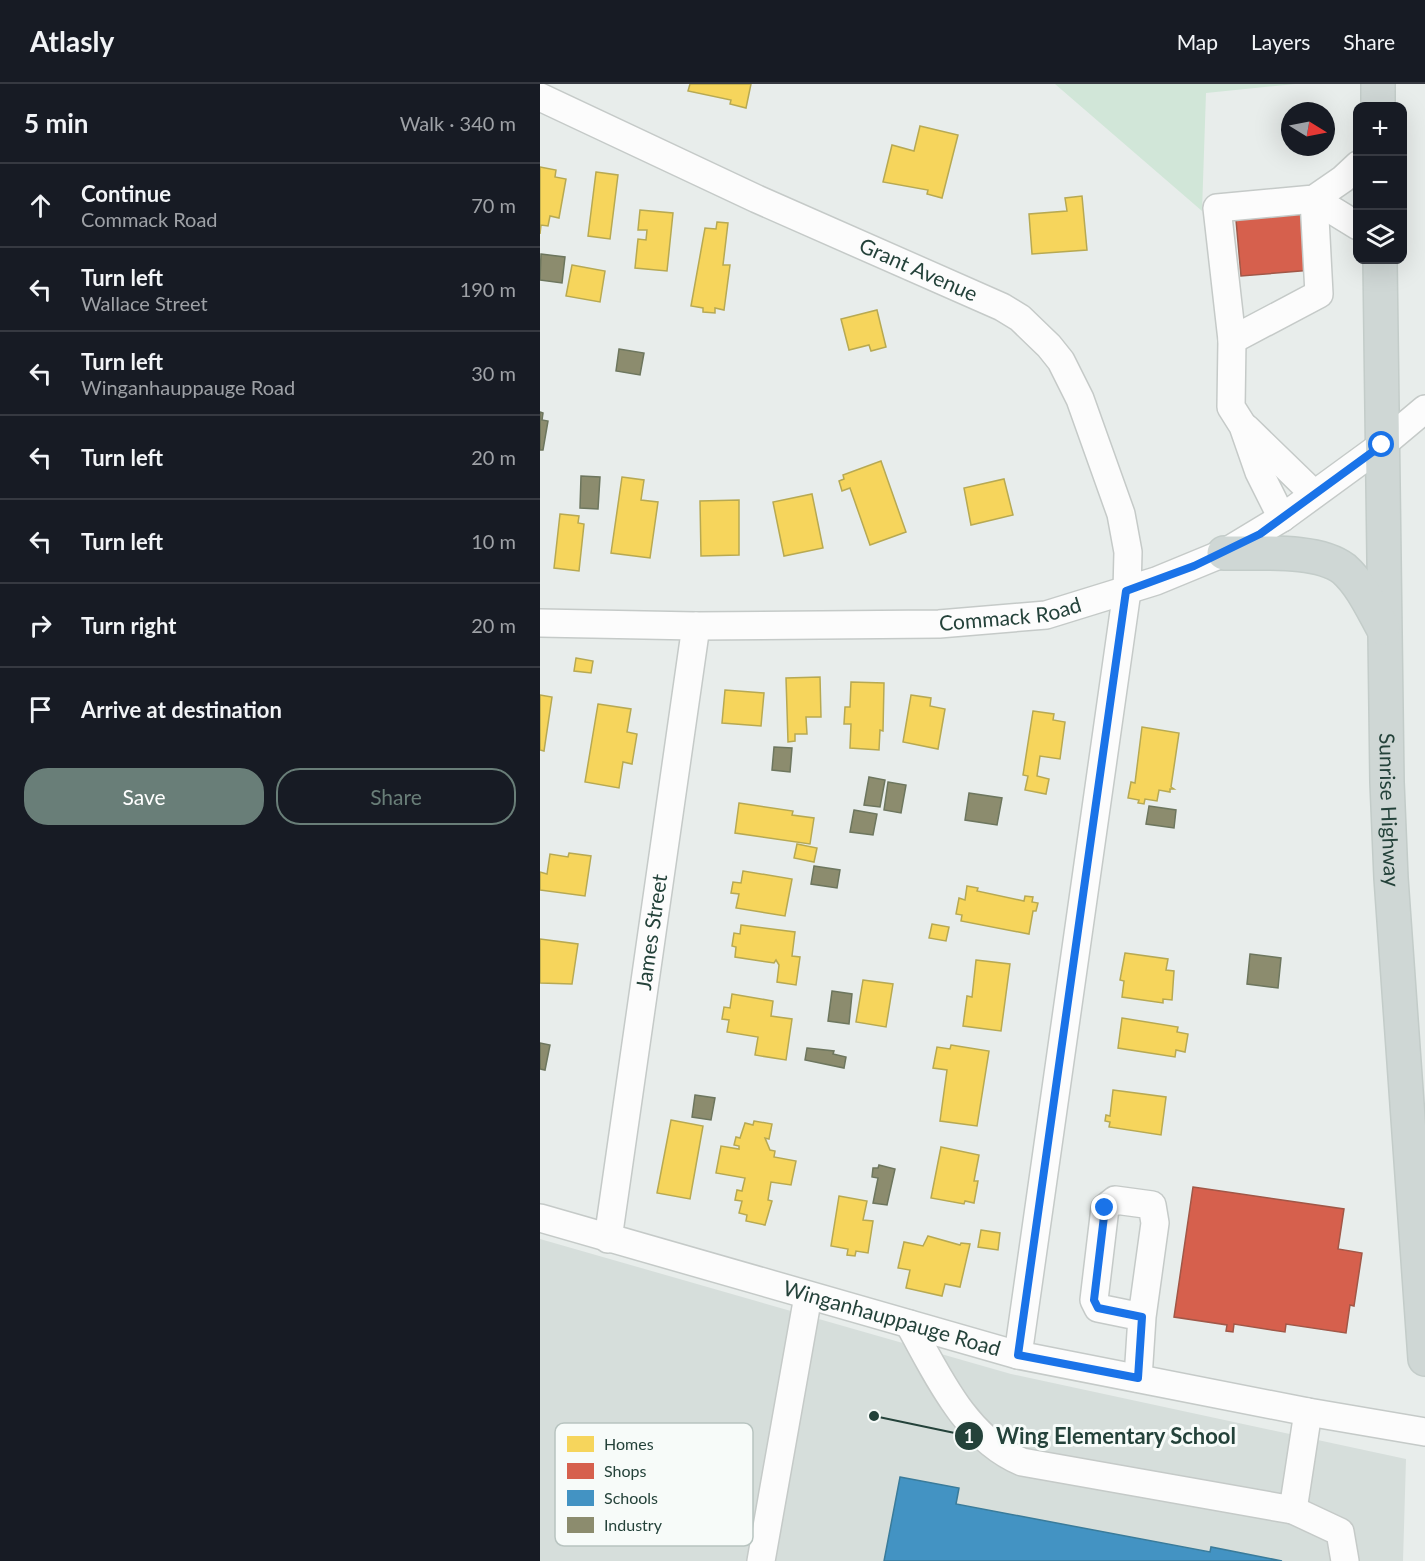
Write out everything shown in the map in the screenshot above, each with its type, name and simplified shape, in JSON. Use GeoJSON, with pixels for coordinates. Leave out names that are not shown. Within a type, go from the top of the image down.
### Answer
{"type":"FeatureCollection","features":[{"type":"Feature","properties":{"kind":"main road"},"geometry":{"type":"LineString","coordinates":[[1378,84],[1378,102]]}},
{"type":"Feature","properties":{"kind":"main road","name":"Sunrise Highway"},"geometry":{"type":"LineString","coordinates":[[1380,264],[1384,629],[1391,879],[1425,1359]]}},
{"type":"Feature","properties":{"kind":"main road"},"geometry":{"type":"LineString","coordinates":[[1224,553],[1298,555],[1326,561],[1340,567],[1351,577],[1384,629]]}},
{"type":"Feature","properties":{"kind":"street","name":"Grant Avenue"},"geometry":{"type":"LineString","coordinates":[[540,97],[757,198],[984,297],[1020,318],[1036,332],[1061,361],[1071,379],[1121,514],[1128,552],[1126,591],[1018,1355]]}},
{"type":"Feature","properties":{"kind":"street"},"geometry":{"type":"LineString","coordinates":[[1282,518],[1259,472],[1243,426],[1231,406],[1232,340],[1217,208],[1314,199],[1353,170]]}},
{"type":"Feature","properties":{"kind":"street"},"geometry":{"type":"LineString","coordinates":[[1314,199],[1353,223]]}},
{"type":"Feature","properties":{"kind":"street"},"geometry":{"type":"LineString","coordinates":[[1232,340],[1319,294],[1314,199]]}},
{"type":"Feature","properties":{"kind":"street","name":"Commack Road"},"geometry":{"type":"LineString","coordinates":[[540,623],[696,626],[984,622],[1046,615],[1126,591],[1224,553],[1282,518],[1382,445],[1425,409]]}},
{"type":"Feature","properties":{"kind":"street"},"geometry":{"type":"LineString","coordinates":[[1243,426],[1314,494]]}},
{"type":"Feature","properties":{"kind":"street","name":"James Street"},"geometry":{"type":"LineString","coordinates":[[608,1239],[696,626]]}},
{"type":"Feature","properties":{"kind":"street","name":"Winganhauppauge Road"},"geometry":{"type":"LineString","coordinates":[[540,1218],[1018,1355],[1308,1412],[1425,1432]]}},
{"type":"Feature","properties":{"kind":"street"},"geometry":{"type":"LineString","coordinates":[[761,1561],[808,1296]]}},
{"type":"Feature","properties":{"kind":"street"},"geometry":{"type":"LineString","coordinates":[[1138,1378],[1142,1317]]}},
{"type":"Feature","properties":{"kind":"street"},"geometry":{"type":"LineString","coordinates":[[909,1324],[952,1402],[1006,1455],[1022,1462],[1293,1510],[1340,1532],[1345,1561]]}},
{"type":"Feature","properties":{"kind":"street"},"geometry":{"type":"LineString","coordinates":[[1293,1510],[1308,1412]]}},
{"type":"Feature","properties":{"kind":"shaded area"},"geometry":{"type":"Polygon","coordinates":[[[540,1239],[1011,1374],[1406,1459],[1403,1561],[540,1561],[540,1239]]]}},
{"type":"Feature","properties":{"kind":"green space"},"geometry":{"type":"Polygon","coordinates":[[[1055,84],[1295,84],[1206,93],[1202,211],[1055,84]]]}},
{"type":"Feature","properties":{"kind":"building: Homes"},"geometry":{"type":"Polygon","coordinates":[[[690,84],[751,84],[746,108],[730,104],[731,100],[688,91],[690,84]]]}},
{"type":"Feature","properties":{"kind":"building: Homes"},"geometry":{"type":"Polygon","coordinates":[[[920,126],[958,135],[942,198],[927,194],[928,190],[883,182],[892,145],[914,151],[920,126]]]}},
{"type":"Feature","properties":{"kind":"building: Homes"},"geometry":{"type":"Polygon","coordinates":[[[540,167],[556,170],[555,177],[566,179],[559,218],[550,216],[548,226],[541,225],[540,234],[540,167]]]}},
{"type":"Feature","properties":{"kind":"building: Homes"},"geometry":{"type":"Polygon","coordinates":[[[596,172],[618,175],[610,239],[588,236],[596,172]]]}},
{"type":"Feature","properties":{"kind":"building: Homes"},"geometry":{"type":"Polygon","coordinates":[[[1082,196],[1087,250],[1032,254],[1029,214],[1067,211],[1065,198],[1082,196]]]}},
{"type":"Feature","properties":{"kind":"building: Homes"},"geometry":{"type":"Polygon","coordinates":[[[640,210],[673,213],[667,271],[635,268],[638,239],[646,240],[647,230],[638,230],[640,210]]]}},
{"type":"Feature","properties":{"kind":"building: Homes"},"geometry":{"type":"Polygon","coordinates":[[[717,222],[728,223],[723,265],[730,265],[724,310],[715,308],[715,313],[703,312],[703,308],[691,306],[705,228],[716,229],[717,222]]]}},
{"type":"Feature","properties":{"kind":"building: Homes"},"geometry":{"type":"Polygon","coordinates":[[[572,265],[605,271],[600,302],[566,296],[572,265]]]}},
{"type":"Feature","properties":{"kind":"building: Homes"},"geometry":{"type":"Polygon","coordinates":[[[877,310],[886,347],[871,351],[869,345],[849,350],[841,319],[877,310]]]}},
{"type":"Feature","properties":{"kind":"building: Homes"},"geometry":{"type":"Polygon","coordinates":[[[881,461],[906,532],[870,545],[850,488],[842,491],[839,481],[844,479],[843,475],[881,461]]]}},
{"type":"Feature","properties":{"kind":"building: Homes"},"geometry":{"type":"Polygon","coordinates":[[[622,477],[644,480],[641,500],[658,502],[650,558],[611,553],[622,477]]]}},
{"type":"Feature","properties":{"kind":"building: Homes"},"geometry":{"type":"Polygon","coordinates":[[[1004,479],[1013,515],[971,525],[964,488],[1004,479]]]}},
{"type":"Feature","properties":{"kind":"building: Homes"},"geometry":{"type":"Polygon","coordinates":[[[812,494],[823,548],[784,556],[773,502],[812,494]]]}},
{"type":"Feature","properties":{"kind":"building: Homes"},"geometry":{"type":"Polygon","coordinates":[[[739,500],[739,555],[701,556],[700,501],[739,500]]]}},
{"type":"Feature","properties":{"kind":"building: Homes"},"geometry":{"type":"Polygon","coordinates":[[[560,514],[579,516],[578,523],[584,524],[579,571],[554,568],[560,514]]]}},
{"type":"Feature","properties":{"kind":"building: Homes"},"geometry":{"type":"Polygon","coordinates":[[[576,658],[593,661],[591,673],[574,671],[576,658]]]}},
{"type":"Feature","properties":{"kind":"building: Homes"},"geometry":{"type":"Polygon","coordinates":[[[820,677],[821,717],[806,717],[807,734],[795,734],[795,741],[788,742],[786,678],[820,677]]]}},
{"type":"Feature","properties":{"kind":"building: Homes"},"geometry":{"type":"Polygon","coordinates":[[[851,682],[884,683],[883,731],[880,730],[879,750],[850,748],[851,724],[844,724],[845,707],[850,707],[851,682]]]}},
{"type":"Feature","properties":{"kind":"building: Homes"},"geometry":{"type":"Polygon","coordinates":[[[725,690],[764,693],[761,726],[722,723],[725,690]]]}},
{"type":"Feature","properties":{"kind":"building: Homes"},"geometry":{"type":"Polygon","coordinates":[[[540,695],[552,697],[544,751],[540,750],[540,695]]]}},
{"type":"Feature","properties":{"kind":"building: Homes"},"geometry":{"type":"Polygon","coordinates":[[[911,695],[931,698],[930,706],[945,709],[938,749],[903,742],[911,695]]]}},
{"type":"Feature","properties":{"kind":"building: Homes"},"geometry":{"type":"Polygon","coordinates":[[[598,704],[631,709],[627,732],[637,734],[632,764],[623,762],[619,788],[585,782],[598,704]]]}},
{"type":"Feature","properties":{"kind":"building: Homes"},"geometry":{"type":"Polygon","coordinates":[[[1033,711],[1054,714],[1053,720],[1065,722],[1060,759],[1040,756],[1037,776],[1049,779],[1046,794],[1025,790],[1028,776],[1023,775],[1033,711]]]}},
{"type":"Feature","properties":{"kind":"building: Homes"},"geometry":{"type":"Polygon","coordinates":[[[1142,727],[1179,733],[1171,787],[1174,789],[1170,789],[1170,792],[1159,790],[1157,801],[1145,799],[1144,804],[1138,803],[1139,800],[1128,798],[1131,782],[1135,783],[1142,727]]]}},
{"type":"Feature","properties":{"kind":"building: Homes"},"geometry":{"type":"Polygon","coordinates":[[[739,803],[793,811],[792,815],[814,818],[810,844],[735,833],[739,803]]]}},
{"type":"Feature","properties":{"kind":"building: Homes"},"geometry":{"type":"Polygon","coordinates":[[[797,844],[817,848],[814,862],[794,858],[797,844]]]}},
{"type":"Feature","properties":{"kind":"building: Homes"},"geometry":{"type":"Polygon","coordinates":[[[569,853],[591,856],[585,896],[540,890],[540,872],[547,874],[550,854],[568,857],[569,853]]]}},
{"type":"Feature","properties":{"kind":"building: Homes"},"geometry":{"type":"Polygon","coordinates":[[[743,871],[792,879],[785,916],[736,908],[739,894],[731,893],[733,882],[741,883],[743,871]]]}},
{"type":"Feature","properties":{"kind":"building: Homes"},"geometry":{"type":"Polygon","coordinates":[[[967,886],[978,888],[977,891],[1024,901],[1025,896],[1033,897],[1032,902],[1038,903],[1036,911],[1033,911],[1029,934],[961,921],[962,915],[956,914],[959,898],[965,900],[967,886]]]}},
{"type":"Feature","properties":{"kind":"building: Homes"},"geometry":{"type":"Polygon","coordinates":[[[932,924],[949,927],[946,941],[929,938],[932,924]]]}},
{"type":"Feature","properties":{"kind":"building: Homes"},"geometry":{"type":"Polygon","coordinates":[[[741,925],[795,932],[792,956],[800,957],[796,985],[777,982],[779,965],[776,960],[774,963],[735,957],[736,947],[732,946],[734,933],[740,934],[741,925]]]}},
{"type":"Feature","properties":{"kind":"building: Homes"},"geometry":{"type":"Polygon","coordinates":[[[540,939],[578,944],[572,984],[540,983],[540,939]]]}},
{"type":"Feature","properties":{"kind":"building: Homes"},"geometry":{"type":"Polygon","coordinates":[[[1125,953],[1168,959],[1166,970],[1174,971],[1172,1000],[1163,999],[1163,1003],[1122,997],[1124,981],[1120,980],[1125,953]]]}},
{"type":"Feature","properties":{"kind":"building: Homes"},"geometry":{"type":"Polygon","coordinates":[[[976,960],[1010,964],[1001,1031],[963,1026],[967,996],[972,997],[976,960]]]}},
{"type":"Feature","properties":{"kind":"building: Homes"},"geometry":{"type":"Polygon","coordinates":[[[863,980],[893,984],[886,1027],[856,1022],[863,980]]]}},
{"type":"Feature","properties":{"kind":"building: Homes"},"geometry":{"type":"Polygon","coordinates":[[[732,994],[773,1001],[771,1016],[792,1019],[786,1060],[755,1055],[758,1037],[727,1032],[729,1020],[722,1019],[724,1007],[730,1008],[732,994]]]}},
{"type":"Feature","properties":{"kind":"building: Homes"},"geometry":{"type":"Polygon","coordinates":[[[1122,1018],[1178,1027],[1177,1032],[1188,1034],[1185,1052],[1176,1050],[1175,1057],[1118,1048],[1122,1018]]]}},
{"type":"Feature","properties":{"kind":"building: Homes"},"geometry":{"type":"Polygon","coordinates":[[[951,1045],[989,1051],[977,1126],[940,1121],[947,1070],[933,1068],[937,1047],[950,1049],[951,1045]]]}},
{"type":"Feature","properties":{"kind":"building: Homes"},"geometry":{"type":"Polygon","coordinates":[[[1113,1090],[1166,1097],[1161,1135],[1109,1127],[1110,1122],[1105,1121],[1106,1115],[1110,1116],[1113,1090]]]}},
{"type":"Feature","properties":{"kind":"building: Homes"},"geometry":{"type":"Polygon","coordinates":[[[671,1120],[703,1126],[690,1199],[657,1193],[671,1120]]]}},
{"type":"Feature","properties":{"kind":"building: Homes"},"geometry":{"type":"Polygon","coordinates":[[[754,1121],[772,1124],[769,1139],[765,1138],[770,1150],[775,1151],[774,1157],[796,1161],[791,1185],[771,1182],[768,1200],[772,1201],[765,1225],[746,1221],[747,1215],[739,1213],[742,1201],[735,1200],[737,1190],[742,1191],[745,1178],[716,1173],[721,1146],[739,1149],[739,1146],[734,1145],[736,1137],[740,1138],[745,1123],[753,1125],[754,1121]]]}},
{"type":"Feature","properties":{"kind":"building: Homes"},"geometry":{"type":"Polygon","coordinates":[[[941,1147],[979,1155],[974,1181],[978,1181],[974,1203],[965,1201],[964,1204],[931,1198],[941,1147]]]}},
{"type":"Feature","properties":{"kind":"building: Homes"},"geometry":{"type":"Polygon","coordinates":[[[839,1196],[867,1201],[863,1220],[873,1221],[868,1253],[856,1251],[855,1256],[847,1255],[848,1249],[831,1246],[839,1196]]]}},
{"type":"Feature","properties":{"kind":"building: Homes"},"geometry":{"type":"Polygon","coordinates":[[[981,1230],[1000,1233],[998,1250],[978,1247],[981,1230]]]}},
{"type":"Feature","properties":{"kind":"building: Homes"},"geometry":{"type":"Polygon","coordinates":[[[928,1236],[960,1245],[961,1243],[970,1244],[960,1287],[945,1284],[942,1296],[906,1288],[910,1270],[898,1268],[904,1242],[923,1246],[928,1236]]]}},
{"type":"Feature","properties":{"kind":"building: Shops"},"geometry":{"type":"Polygon","coordinates":[[[1307,214],[1312,270],[1241,276],[1236,220],[1307,214]]]}},
{"type":"Feature","properties":{"kind":"building: Shops"},"geometry":{"type":"Polygon","coordinates":[[[1193,1187],[1344,1209],[1338,1249],[1362,1253],[1354,1306],[1350,1305],[1346,1333],[1286,1324],[1285,1332],[1234,1324],[1233,1332],[1226,1331],[1227,1325],[1174,1317],[1193,1187]]]}},
{"type":"Feature","properties":{"kind":"building: Schools"},"geometry":{"type":"Polygon","coordinates":[[[900,1477],[959,1488],[956,1504],[1210,1552],[1211,1547],[1282,1561],[884,1561],[900,1477]]]}},
{"type":"Feature","properties":{"kind":"building: Industry"},"geometry":{"type":"Polygon","coordinates":[[[541,254],[565,257],[562,283],[540,280],[541,254]]]}},
{"type":"Feature","properties":{"kind":"building: Industry"},"geometry":{"type":"Polygon","coordinates":[[[619,349],[644,353],[640,375],[616,371],[619,349]]]}},
{"type":"Feature","properties":{"kind":"building: Industry"},"geometry":{"type":"Polygon","coordinates":[[[540,412],[543,413],[542,420],[548,421],[543,450],[540,450],[540,412]]]}},
{"type":"Feature","properties":{"kind":"building: Industry"},"geometry":{"type":"Polygon","coordinates":[[[581,476],[600,477],[598,509],[580,508],[581,476]]]}},
{"type":"Feature","properties":{"kind":"building: Industry"},"geometry":{"type":"Polygon","coordinates":[[[774,747],[792,748],[790,772],[772,770],[774,747]]]}},
{"type":"Feature","properties":{"kind":"building: Industry"},"geometry":{"type":"Polygon","coordinates":[[[869,777],[885,780],[880,807],[864,805],[869,777]]]}},
{"type":"Feature","properties":{"kind":"building: Industry"},"geometry":{"type":"Polygon","coordinates":[[[888,782],[906,785],[901,813],[884,810],[888,782]]]}},
{"type":"Feature","properties":{"kind":"building: Industry"},"geometry":{"type":"Polygon","coordinates":[[[969,793],[1002,798],[997,825],[965,820],[969,793]]]}},
{"type":"Feature","properties":{"kind":"building: Industry"},"geometry":{"type":"Polygon","coordinates":[[[1149,806],[1176,810],[1174,828],[1146,824],[1149,806]]]}},
{"type":"Feature","properties":{"kind":"building: Industry"},"geometry":{"type":"Polygon","coordinates":[[[854,810],[877,814],[873,835],[850,832],[854,810]]]}},
{"type":"Feature","properties":{"kind":"building: Industry"},"geometry":{"type":"Polygon","coordinates":[[[814,866],[840,870],[837,888],[811,884],[814,866]]]}},
{"type":"Feature","properties":{"kind":"building: Industry"},"geometry":{"type":"Polygon","coordinates":[[[1250,954],[1281,958],[1278,988],[1247,984],[1250,954]]]}},
{"type":"Feature","properties":{"kind":"building: Industry"},"geometry":{"type":"Polygon","coordinates":[[[832,991],[852,994],[849,1024],[828,1021],[832,991]]]}},
{"type":"Feature","properties":{"kind":"building: Industry"},"geometry":{"type":"Polygon","coordinates":[[[540,1043],[550,1045],[545,1070],[540,1069],[540,1043]]]}},
{"type":"Feature","properties":{"kind":"building: Industry"},"geometry":{"type":"Polygon","coordinates":[[[807,1048],[834,1051],[833,1054],[846,1057],[844,1068],[805,1060],[807,1048]]]}},
{"type":"Feature","properties":{"kind":"building: Industry"},"geometry":{"type":"Polygon","coordinates":[[[695,1095],[715,1098],[711,1120],[692,1117],[695,1095]]]}},
{"type":"Feature","properties":{"kind":"building: Industry"},"geometry":{"type":"Polygon","coordinates":[[[879,1165],[895,1169],[887,1205],[873,1203],[878,1178],[872,1177],[873,1168],[878,1168],[879,1165]]]}},
{"type":"Feature","properties":{"kind":"place","name":"Wing Elementary School"},"geometry":{"type":"Point","coordinates":[874,1416]}},
{"type":"Feature","properties":{"kind":"route"},"geometry":{"type":"LineString","coordinates":[[1105,1208],[1094,1300],[1098,1308],[1142,1317],[1138,1378],[1018,1355],[1126,591],[1194,566],[1260,534],[1382,445]]}}]}
